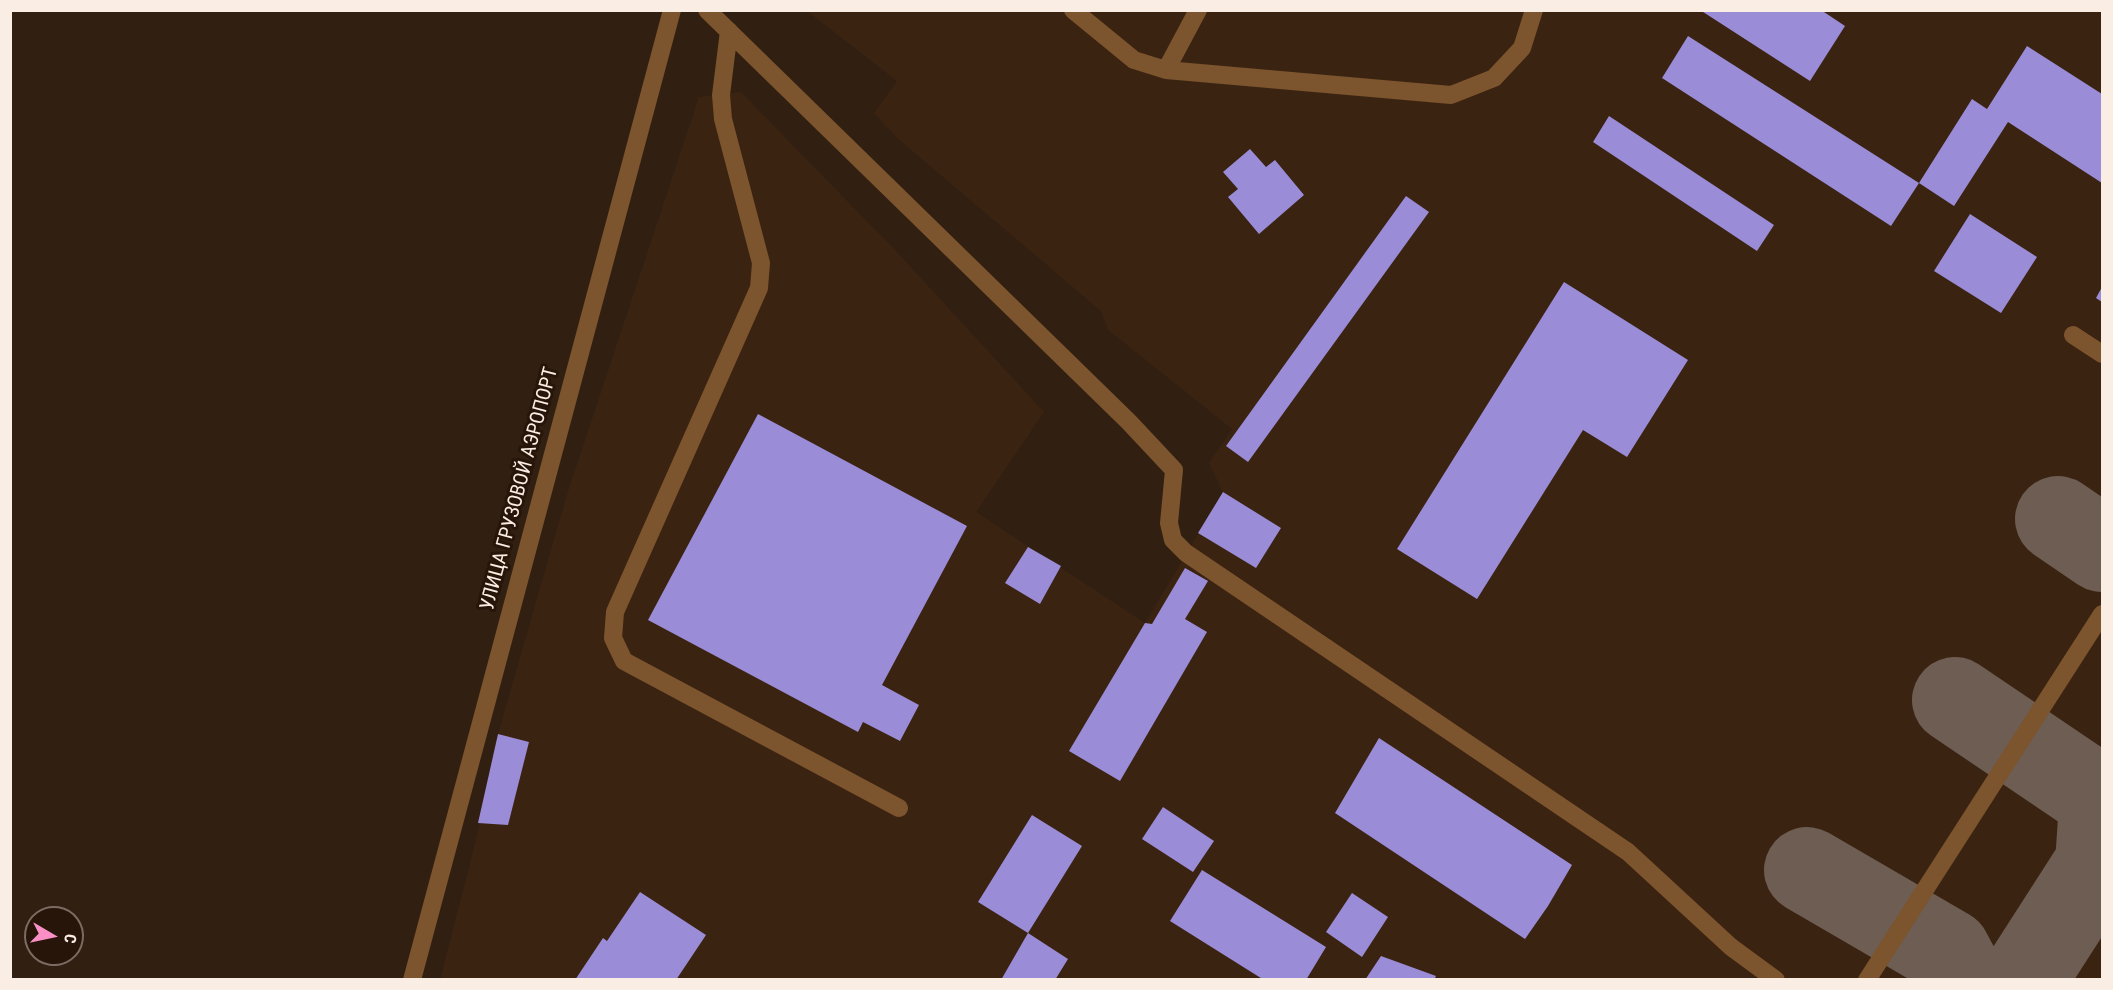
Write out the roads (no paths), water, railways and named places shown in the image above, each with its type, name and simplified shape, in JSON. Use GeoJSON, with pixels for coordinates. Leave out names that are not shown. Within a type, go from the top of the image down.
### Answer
{"type":"FeatureCollection","features":[{"type":"Feature","properties":{"kind":"lane","name":"УЛИЦА ГРУЗОВОЙ АЭРОПОРТ"},"geometry":{"type":"LineString","coordinates":[[412,980],[672,10]]}},
{"type":"Feature","properties":{"kind":"lane"},"geometry":{"type":"LineString","coordinates":[[707,10],[1129,422],[1174,470],[1169,523],[1173,540],[1186,553],[1628,852],[1731,947],[1776,980]]}},
{"type":"Feature","properties":{"kind":"lane"},"geometry":{"type":"LineString","coordinates":[[1073,10],[1134,60],[1166,70],[1451,95],[1494,78],[1522,48],[1534,10]]}},
{"type":"Feature","properties":{"kind":"lane"},"geometry":{"type":"LineString","coordinates":[[1166,70],[1197,10]]}},
{"type":"Feature","properties":{"kind":"lane"},"geometry":{"type":"LineString","coordinates":[[729,31],[721,95],[723,119],[761,263],[759,288],[615,612],[613,638],[624,661],[899,808]]}},
{"type":"Feature","properties":{"kind":"lane"},"geometry":{"type":"LineString","coordinates":[[2073,335],[2103,354]]}},
{"type":"Feature","properties":{"kind":"lane"},"geometry":{"type":"LineString","coordinates":[[1867,980],[2103,614]]}}]}
